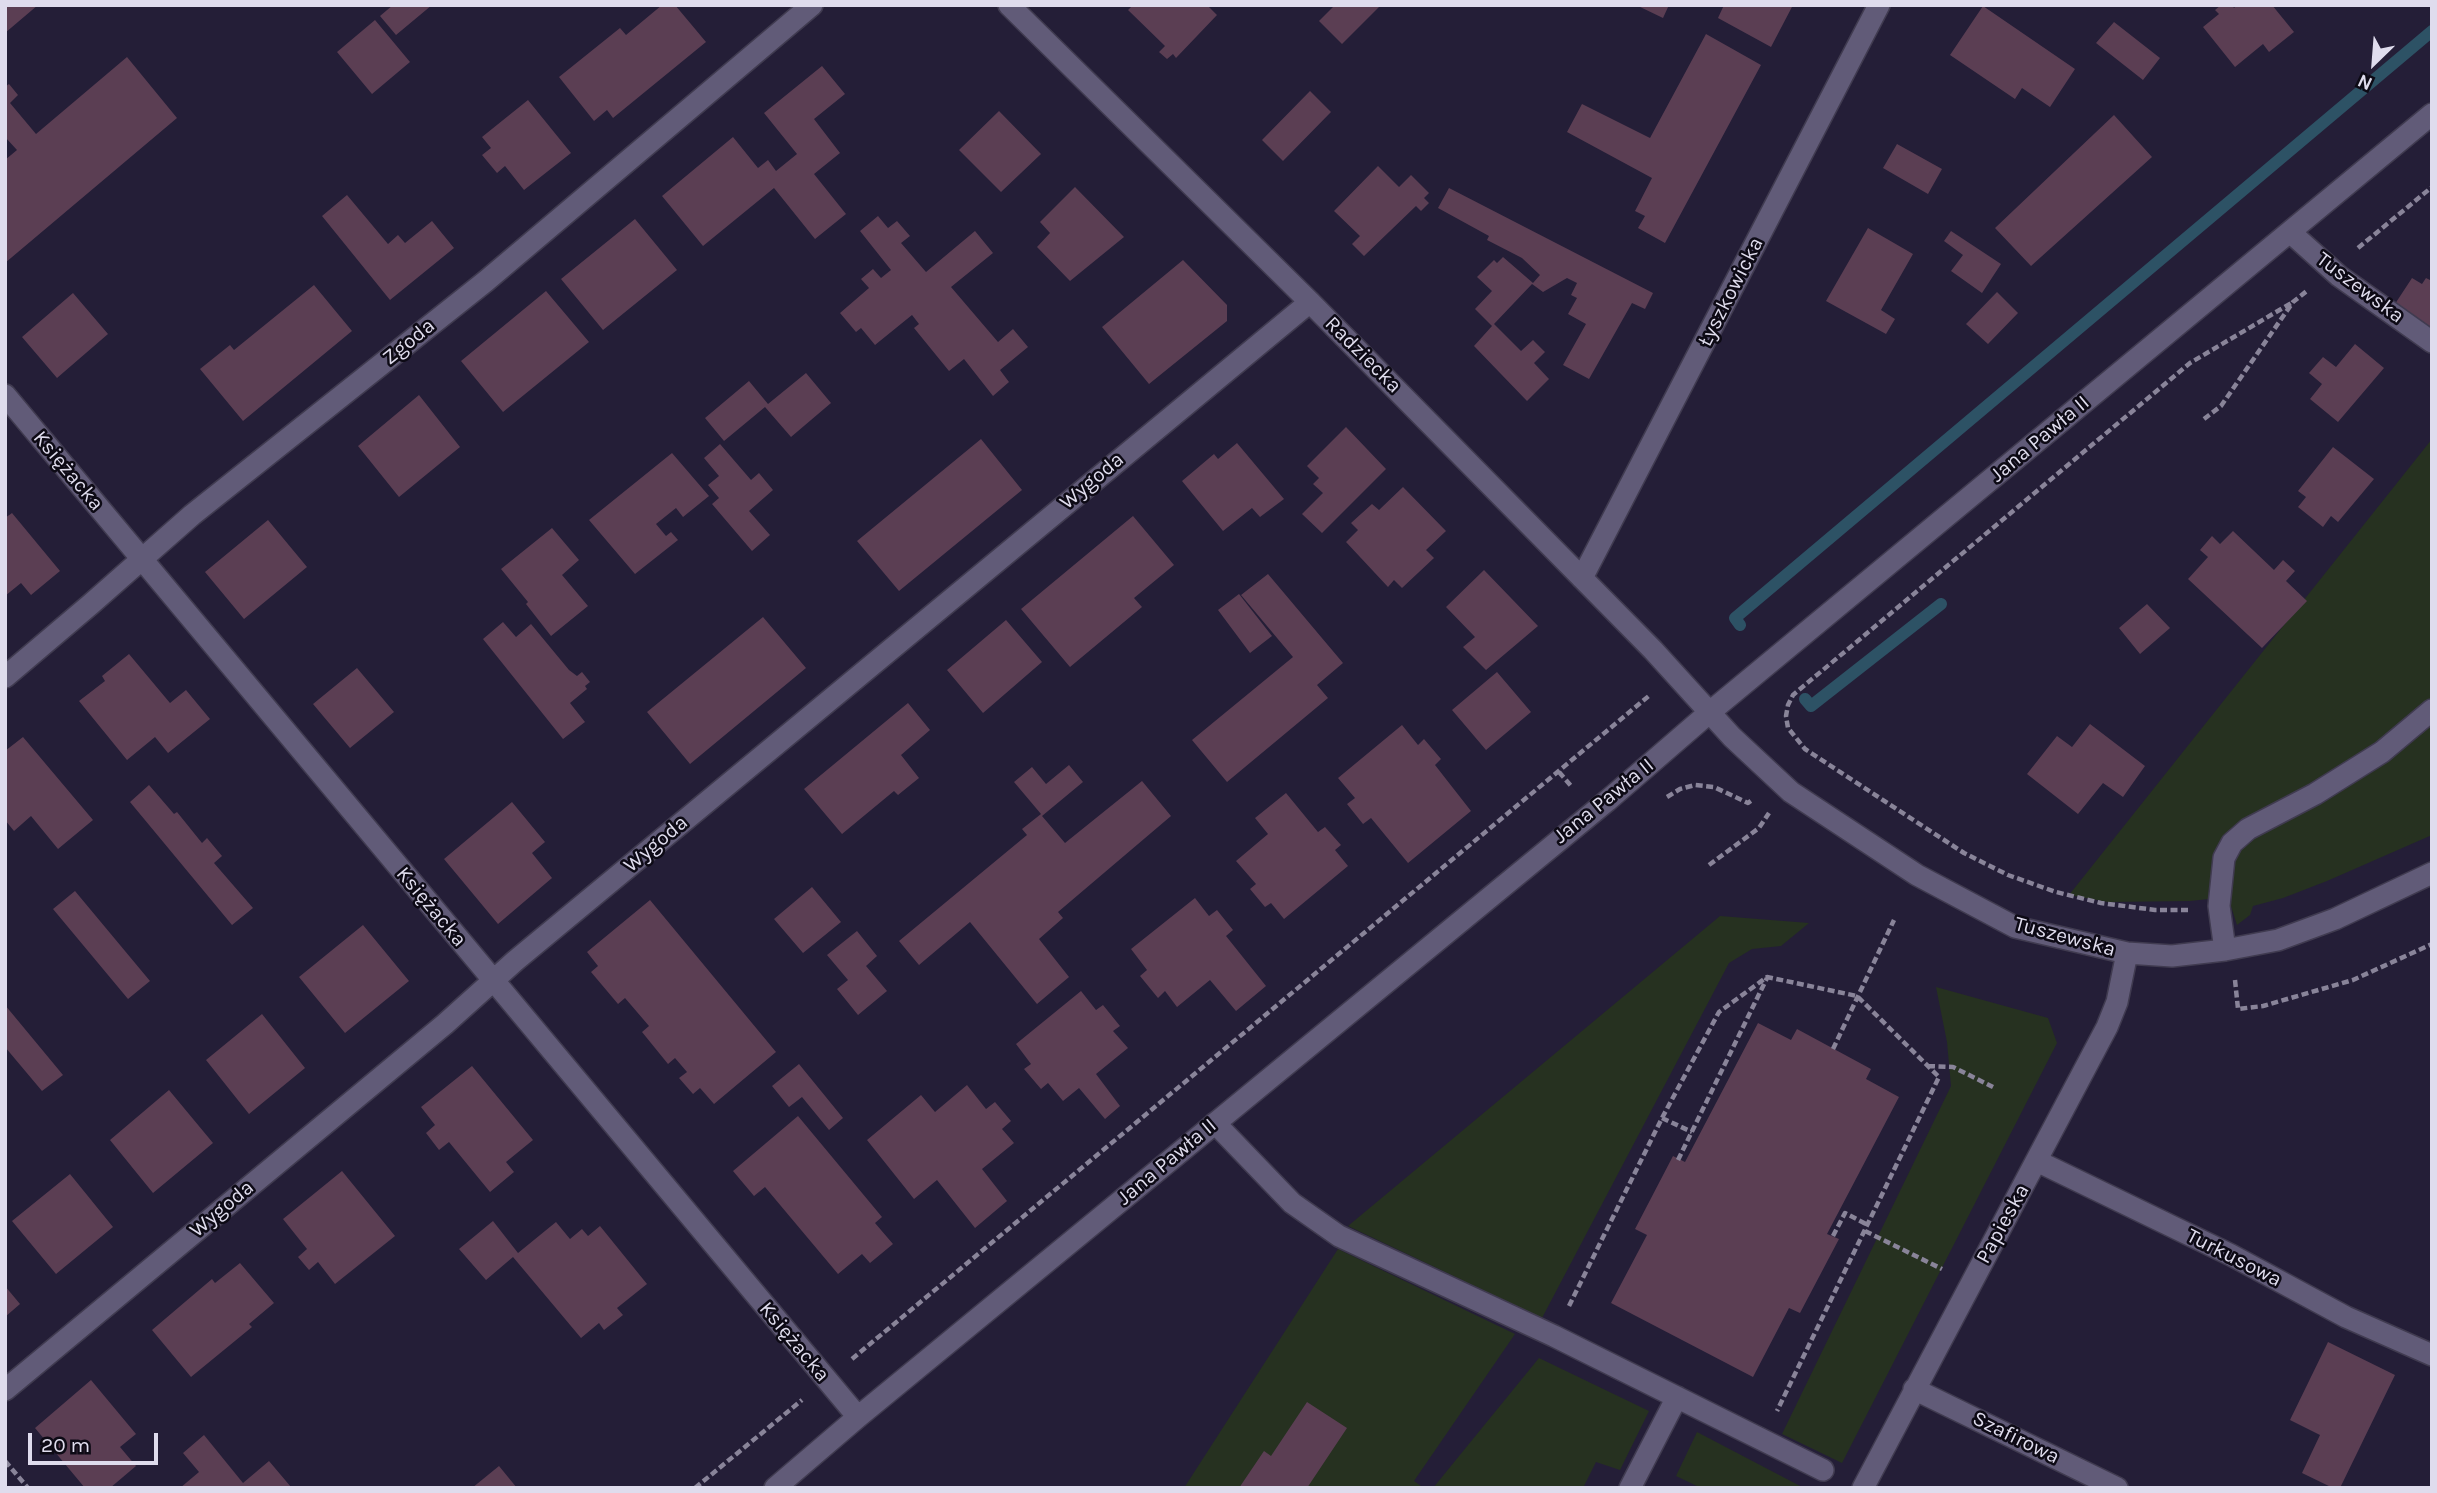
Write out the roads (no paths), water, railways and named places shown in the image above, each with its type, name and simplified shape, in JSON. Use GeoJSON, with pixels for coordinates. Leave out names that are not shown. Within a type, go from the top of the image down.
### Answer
{"type":"FeatureCollection","features":[{"type":"Feature","properties":{"kind":"street","name":"Zgoda"},"geometry":{"type":"LineString","coordinates":[[5,677],[192,515],[486,281],[812,5]]}},
{"type":"Feature","properties":{"kind":"street","name":"Radziecka"},"geometry":{"type":"LineString","coordinates":[[1009,5],[1310,302],[1710,712]]}},
{"type":"Feature","properties":{"kind":"street","name":"Łyszkowicka"},"geometry":{"type":"LineString","coordinates":[[1582,578],[1879,5]]}},
{"type":"Feature","properties":{"kind":"street","name":"Jana Pawła II"},"geometry":{"type":"LineString","coordinates":[[775,1488],[2432,114]]}},
{"type":"Feature","properties":{"kind":"street","name":"Tuszewska"},"geometry":{"type":"LineString","coordinates":[[2290,232],[2339,276],[2432,342]]}},
{"type":"Feature","properties":{"kind":"street","name":"Wygoda"},"geometry":{"type":"LineString","coordinates":[[5,1390],[1310,302]]}},
{"type":"Feature","properties":{"kind":"street","name":"Księżacka"},"geometry":{"type":"LineString","coordinates":[[5,395],[858,1417]]}},
{"type":"Feature","properties":{"kind":"street"},"geometry":{"type":"LineString","coordinates":[[2228,950],[2219,906],[2224,858],[2232,843],[2248,829],[2315,794],[2382,752],[2432,710]]}},
{"type":"Feature","properties":{"kind":"street","name":"Tuszewska"},"geometry":{"type":"LineString","coordinates":[[1710,712],[1732,737],[1791,792],[1907,869],[2015,927],[2127,953],[2172,956],[2228,950],[2278,940],[2324,923],[2432,873]]}},
{"type":"Feature","properties":{"kind":"street","name":"Papieska"},"geometry":{"type":"LineString","coordinates":[[1863,1488],[2107,1027],[2117,1002],[2127,953]]}},
{"type":"Feature","properties":{"kind":"street"},"geometry":{"type":"LineString","coordinates":[[1215,1123],[1292,1203],[1339,1236],[1554,1336],[1823,1470]]}},
{"type":"Feature","properties":{"kind":"street","name":"Turkusowa"},"geometry":{"type":"LineString","coordinates":[[2037,1161],[2231,1255],[2346,1317],[2432,1355]]}},
{"type":"Feature","properties":{"kind":"street","name":"Szafirowa"},"geometry":{"type":"LineString","coordinates":[[1914,1389],[2117,1488]]}},
{"type":"Feature","properties":{"kind":"street"},"geometry":{"type":"LineString","coordinates":[[1630,1488],[1677,1397]]}},
{"type":"Feature","properties":{"kind":"waterway"},"geometry":{"type":"LineString","coordinates":[[1740,625],[1735,618],[2432,31]]}},
{"type":"Feature","properties":{"kind":"waterway"},"geometry":{"type":"LineString","coordinates":[[1805,699],[1811,706],[1941,604]]}}]}
